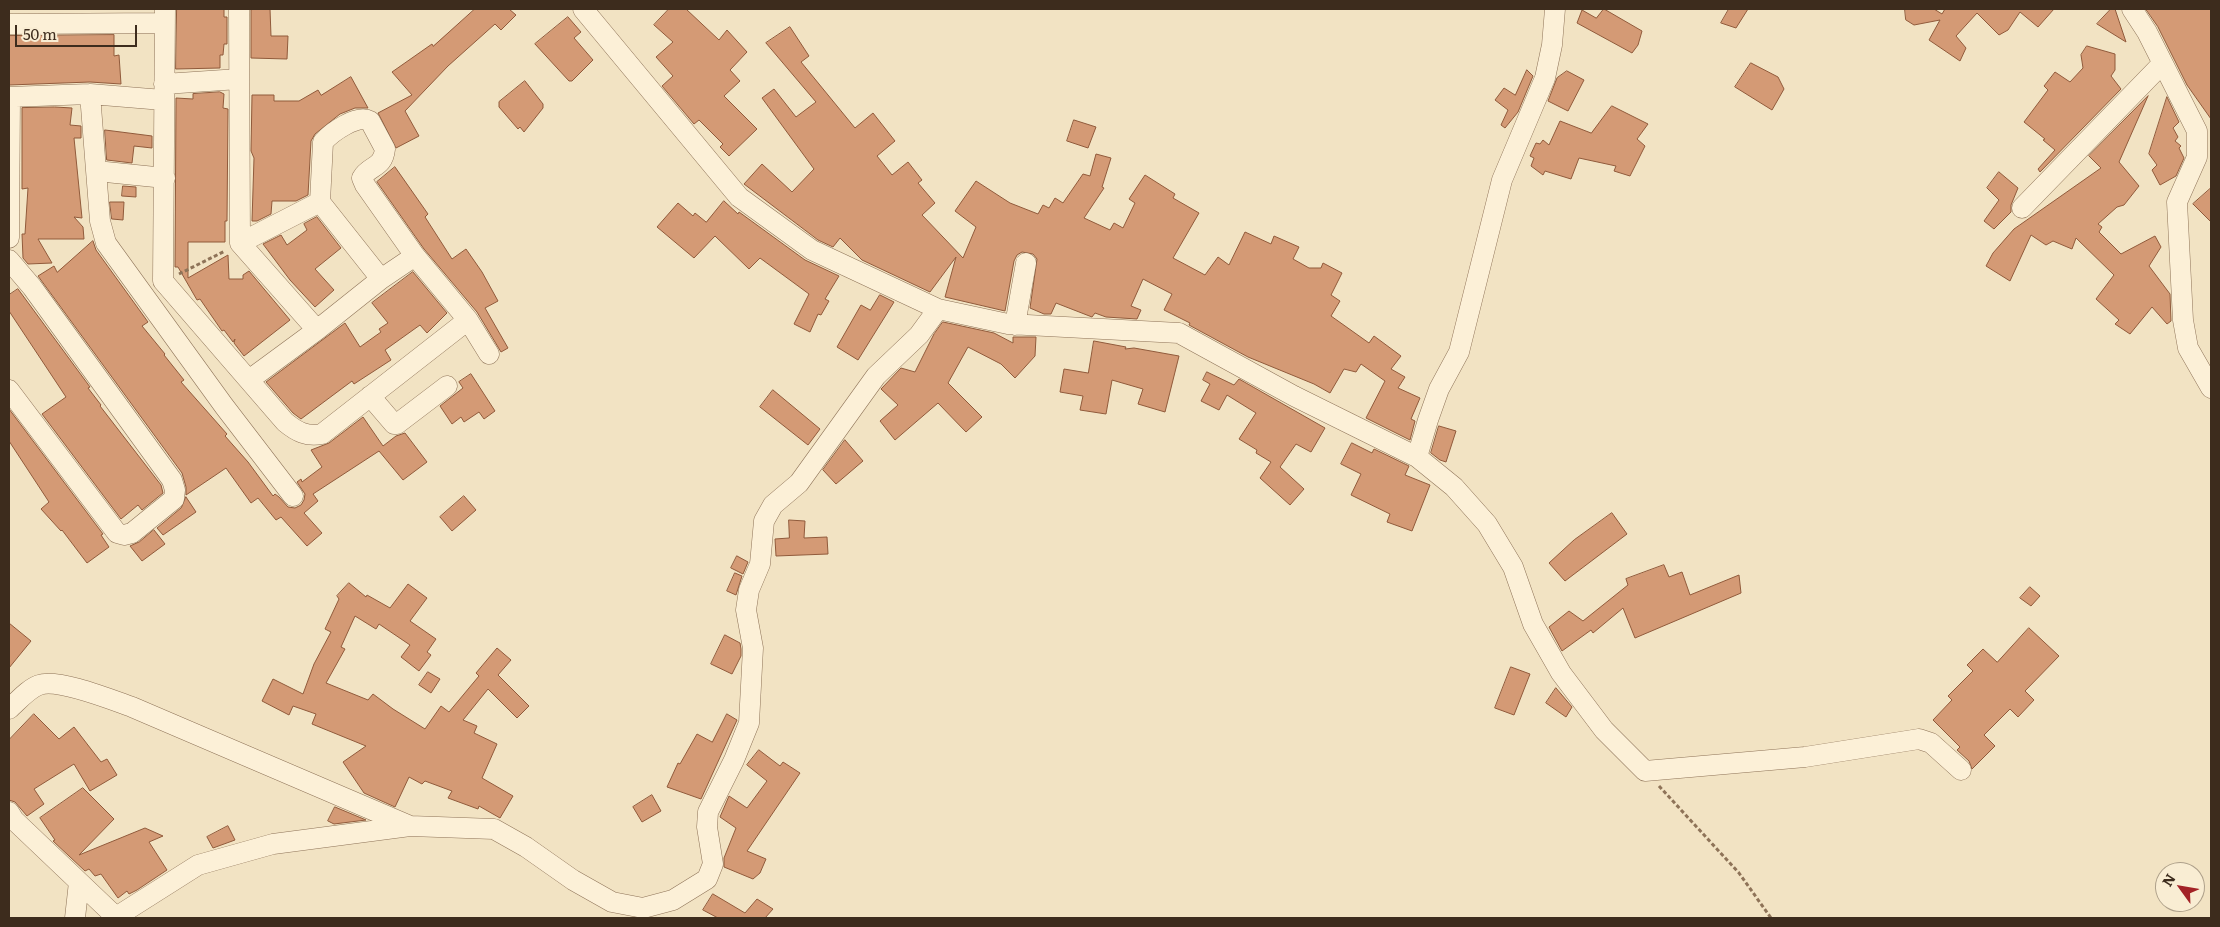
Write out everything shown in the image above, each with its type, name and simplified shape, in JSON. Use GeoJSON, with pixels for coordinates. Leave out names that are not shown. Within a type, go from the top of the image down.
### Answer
{"type":"FeatureCollection","features":[{"type":"Feature","properties":{"kind":"street"},"geometry":{"type":"LineString","coordinates":[[238,9],[240,243],[317,330]]}},
{"type":"Feature","properties":{"kind":"street"},"geometry":{"type":"LineString","coordinates":[[583,9],[739,197],[812,250],[938,309],[1015,325],[1179,333],[1294,396],[1417,457],[1454,487],[1487,524],[1513,568],[1533,624],[1561,673],[1604,730],[1645,771],[1805,757],[1919,739],[1931,743],[1962,770]]}},
{"type":"Feature","properties":{"kind":"street"},"geometry":{"type":"LineString","coordinates":[[1417,457],[1440,389],[1460,352],[1502,180],[1545,78],[1552,45],[1554,9]]}},
{"type":"Feature","properties":{"kind":"street"},"geometry":{"type":"LineString","coordinates":[[2132,9],[2147,32],[2197,131],[2196,157],[2177,202],[2183,320],[2188,348],[2211,388]]}},
{"type":"Feature","properties":{"kind":"street"},"geometry":{"type":"LineString","coordinates":[[9,24],[165,16],[163,281],[285,422],[294,429],[313,436],[322,434],[468,320]]}},
{"type":"Feature","properties":{"kind":"street"},"geometry":{"type":"LineString","coordinates":[[2022,208],[2162,64]]}},
{"type":"Feature","properties":{"kind":"street"},"geometry":{"type":"LineString","coordinates":[[9,238],[9,97],[164,92],[239,79]]}},
{"type":"Feature","properties":{"kind":"street"},"geometry":{"type":"LineString","coordinates":[[90,94],[100,221],[106,243],[224,406],[293,496]]}},
{"type":"Feature","properties":{"kind":"street"},"geometry":{"type":"LineString","coordinates":[[381,279],[320,202],[323,142],[327,137],[352,122],[365,119],[370,121],[384,145],[384,155],[380,164],[365,173],[362,178],[416,256],[468,320],[489,354]]}},
{"type":"Feature","properties":{"kind":"street"},"geometry":{"type":"LineString","coordinates":[[96,170],[165,178]]}},
{"type":"Feature","properties":{"kind":"street"},"geometry":{"type":"LineString","coordinates":[[240,243],[320,202]]}},
{"type":"Feature","properties":{"kind":"street"},"geometry":{"type":"LineString","coordinates":[[249,380],[317,330],[381,279],[416,256]]}},
{"type":"Feature","properties":{"kind":"street"},"geometry":{"type":"LineString","coordinates":[[9,260],[32,287],[172,480],[175,490],[174,498],[132,533],[117,533],[9,390]]}},
{"type":"Feature","properties":{"kind":"street"},"geometry":{"type":"LineString","coordinates":[[1015,325],[1026,263]]}},
{"type":"Feature","properties":{"kind":"street"},"geometry":{"type":"LineString","coordinates":[[9,812],[117,918],[198,865],[273,844],[410,826],[494,829],[526,847],[573,880],[612,902],[643,908],[673,900],[707,879],[713,864],[706,827],[708,812],[734,760],[748,723],[753,648],[746,610],[749,590],[760,564],[764,521],[773,505],[799,482],[876,376],[920,335],[938,309]]}},
{"type":"Feature","properties":{"kind":"street"},"geometry":{"type":"LineString","coordinates":[[370,396],[394,424],[397,424],[447,386]]}},
{"type":"Feature","properties":{"kind":"street"},"geometry":{"type":"LineString","coordinates":[[9,708],[40,684],[54,684],[88,692],[132,707],[410,826]]}},
{"type":"Feature","properties":{"kind":"street"},"geometry":{"type":"LineString","coordinates":[[75,918],[79,882]]}},
{"type":"Feature","properties":{"kind":"path"},"geometry":{"type":"LineString","coordinates":[[163,281],[209,260],[240,243]]}},
{"type":"Feature","properties":{"kind":"path"},"geometry":{"type":"LineString","coordinates":[[1645,771],[1739,873],[1771,918]]}},
{"type":"Feature","properties":{"kind":"building"},"geometry":{"type":"Polygon","coordinates":[[[177,9],[224,9],[224,17],[227,17],[227,44],[224,44],[223,55],[220,55],[220,68],[176,69],[177,9]]]}},
{"type":"Feature","properties":{"kind":"building"},"geometry":{"type":"Polygon","coordinates":[[[270,9],[271,36],[288,36],[287,59],[251,58],[251,10],[270,9]]]}},
{"type":"Feature","properties":{"kind":"building"},"geometry":{"type":"Polygon","coordinates":[[[475,9],[509,9],[516,15],[501,30],[495,24],[448,66],[405,111],[419,136],[396,148],[378,113],[412,95],[392,72],[432,44],[433,46],[475,9]]]}},
{"type":"Feature","properties":{"kind":"building"},"geometry":{"type":"Polygon","coordinates":[[[669,9],[686,9],[719,40],[727,30],[747,52],[730,70],[740,81],[724,96],[757,129],[729,156],[720,147],[723,144],[699,120],[694,124],[662,86],[673,76],[656,57],[673,42],[654,25],[669,9]]]}},
{"type":"Feature","properties":{"kind":"building"},"geometry":{"type":"Polygon","coordinates":[[[1604,9],[1642,31],[1638,45],[1632,53],[1577,23],[1582,10],[1596,18],[1604,9]]]}},
{"type":"Feature","properties":{"kind":"building"},"geometry":{"type":"Polygon","coordinates":[[[1729,9],[1748,9],[1736,28],[1721,23],[1729,9]]]}},
{"type":"Feature","properties":{"kind":"building"},"geometry":{"type":"Polygon","coordinates":[[[1905,9],[1934,9],[1942,14],[1945,9],[2054,9],[2038,27],[2020,12],[2008,30],[1999,35],[1977,13],[1956,36],[1966,48],[1960,61],[1929,40],[1940,20],[1914,25],[1906,20],[1905,9]]]}},
{"type":"Feature","properties":{"kind":"building"},"geometry":{"type":"Polygon","coordinates":[[[2111,9],[2115,9],[2126,42],[2097,24],[2111,9]]]}},
{"type":"Feature","properties":{"kind":"building"},"geometry":{"type":"Polygon","coordinates":[[[2146,9],[2211,9],[2211,119],[2187,85],[2158,27],[2146,9]]]}},
{"type":"Feature","properties":{"kind":"building"},"geometry":{"type":"Polygon","coordinates":[[[568,17],[581,32],[574,38],[593,60],[572,81],[569,81],[535,44],[568,17]]]}},
{"type":"Feature","properties":{"kind":"building"},"geometry":{"type":"Polygon","coordinates":[[[790,27],[809,56],[801,62],[855,128],[873,113],[895,141],[877,156],[892,175],[908,162],[922,180],[918,183],[935,203],[922,215],[963,258],[976,227],[955,211],[976,181],[1010,203],[1038,214],[1043,205],[1049,208],[1055,198],[1063,203],[1083,174],[1090,176],[1096,154],[1111,158],[1102,187],[1104,188],[1084,218],[1110,230],[1114,223],[1123,228],[1135,203],[1129,199],[1145,175],[1175,194],[1173,198],[1199,213],[1173,258],[1205,275],[1218,257],[1229,265],[1245,232],[1271,244],[1274,236],[1299,247],[1293,259],[1309,268],[1321,268],[1323,263],[1342,273],[1331,295],[1340,301],[1331,316],[1369,343],[1374,336],[1401,356],[1391,369],[1405,377],[1398,388],[1420,398],[1411,419],[1415,421],[1410,440],[1366,418],[1385,381],[1361,364],[1356,372],[1344,369],[1330,393],[1314,384],[1248,357],[1164,310],[1172,294],[1143,279],[1131,306],[1141,310],[1137,319],[1106,317],[1095,313],[1092,317],[1056,303],[1051,314],[1044,314],[1030,308],[1037,259],[1033,254],[1022,252],[1017,255],[1014,261],[1005,311],[945,297],[956,257],[930,292],[862,260],[840,238],[833,247],[818,240],[744,184],[762,164],[792,192],[814,169],[762,98],[774,89],[796,117],[816,102],[766,43],[790,27]]]}},
{"type":"Feature","properties":{"kind":"building"},"geometry":{"type":"Polygon","coordinates":[[[114,35],[114,56],[119,55],[121,84],[90,82],[9,85],[9,36],[114,35]]]}},
{"type":"Feature","properties":{"kind":"building"},"geometry":{"type":"Polygon","coordinates":[[[2087,46],[2115,54],[2115,70],[2111,76],[2121,89],[2040,172],[2038,169],[2055,150],[2024,122],[2048,90],[2044,86],[2055,72],[2070,82],[2083,68],[2081,55],[2087,46]]]}},
{"type":"Feature","properties":{"kind":"building"},"geometry":{"type":"Polygon","coordinates":[[[1751,63],[1778,77],[1784,89],[1772,110],[1735,87],[1751,63]]]}},
{"type":"Feature","properties":{"kind":"building"},"geometry":{"type":"Polygon","coordinates":[[[1527,70],[1533,76],[1518,112],[1505,128],[1501,125],[1508,110],[1495,100],[1504,88],[1515,95],[1527,70]]]}},
{"type":"Feature","properties":{"kind":"building"},"geometry":{"type":"Polygon","coordinates":[[[1567,71],[1584,80],[1568,111],[1548,101],[1557,78],[1567,71]]]}},
{"type":"Feature","properties":{"kind":"building"},"geometry":{"type":"Polygon","coordinates":[[[351,77],[368,108],[355,108],[340,114],[315,134],[311,141],[308,195],[296,201],[272,201],[271,214],[257,221],[252,221],[254,158],[251,151],[252,95],[274,95],[274,101],[299,101],[318,90],[321,95],[351,77]]]}},
{"type":"Feature","properties":{"kind":"building"},"geometry":{"type":"Polygon","coordinates":[[[525,81],[543,104],[543,108],[524,132],[520,127],[518,129],[499,107],[499,102],[525,81]]]}},
{"type":"Feature","properties":{"kind":"building"},"geometry":{"type":"Polygon","coordinates":[[[220,92],[224,94],[223,108],[228,109],[227,221],[225,221],[225,242],[188,242],[188,278],[228,255],[229,279],[243,279],[243,275],[249,271],[290,320],[244,356],[234,343],[235,339],[233,342],[224,330],[222,331],[200,299],[197,300],[178,267],[175,267],[176,98],[193,99],[193,94],[220,92]]]}},
{"type":"Feature","properties":{"kind":"building"},"geometry":{"type":"Polygon","coordinates":[[[2148,96],[2119,162],[2139,186],[2124,205],[2117,207],[2098,224],[2102,227],[2099,232],[2121,254],[2155,236],[2161,247],[2149,266],[2170,294],[2171,321],[2167,324],[2152,307],[2130,334],[2115,324],[2119,320],[2096,299],[2114,275],[2076,238],[2072,249],[2053,241],[2046,245],[2031,235],[2010,281],[1986,266],[1993,253],[2014,229],[2101,168],[2089,156],[2148,96]]]}},
{"type":"Feature","properties":{"kind":"building"},"geometry":{"type":"Polygon","coordinates":[[[2167,97],[2179,122],[2173,128],[2178,137],[2175,141],[2181,146],[2179,148],[2184,158],[2176,176],[2160,185],[2152,170],[2157,165],[2149,154],[2167,97]]]}},
{"type":"Feature","properties":{"kind":"building"},"geometry":{"type":"Polygon","coordinates":[[[1612,106],[1648,124],[1637,139],[1645,146],[1630,176],[1614,171],[1616,166],[1579,158],[1571,179],[1545,171],[1543,175],[1531,166],[1534,158],[1530,156],[1536,143],[1540,144],[1543,140],[1549,145],[1560,121],[1591,133],[1612,106]]]}},
{"type":"Feature","properties":{"kind":"building"},"geometry":{"type":"Polygon","coordinates":[[[22,108],[72,108],[70,125],[81,126],[81,138],[74,138],[82,218],[74,217],[83,227],[84,239],[38,239],[52,263],[28,264],[23,258],[22,234],[25,234],[28,188],[22,189],[22,108]]]}},
{"type":"Feature","properties":{"kind":"building"},"geometry":{"type":"Polygon","coordinates":[[[1074,120],[1096,127],[1088,148],[1067,141],[1074,120]]]}},
{"type":"Feature","properties":{"kind":"building"},"geometry":{"type":"Polygon","coordinates":[[[105,130],[152,136],[152,148],[134,146],[132,163],[107,160],[105,130]]]}},
{"type":"Feature","properties":{"kind":"building"},"geometry":{"type":"Polygon","coordinates":[[[395,167],[428,214],[425,217],[452,259],[466,249],[482,272],[498,301],[485,308],[508,348],[501,352],[477,312],[424,249],[377,182],[395,167]]]}},
{"type":"Feature","properties":{"kind":"building"},"geometry":{"type":"Polygon","coordinates":[[[1999,172],[2018,188],[2011,205],[2011,212],[1994,229],[1984,221],[1999,200],[1987,188],[1999,172]]]}},
{"type":"Feature","properties":{"kind":"building"},"geometry":{"type":"Polygon","coordinates":[[[123,186],[136,187],[136,197],[122,196],[123,186]]]}},
{"type":"Feature","properties":{"kind":"building"},"geometry":{"type":"Polygon","coordinates":[[[2211,188],[2211,222],[2193,204],[2211,188]]]}},
{"type":"Feature","properties":{"kind":"building"},"geometry":{"type":"Polygon","coordinates":[[[724,201],[738,214],[739,212],[805,260],[839,276],[825,299],[829,301],[821,315],[818,314],[810,332],[794,324],[809,294],[760,258],[749,269],[715,236],[694,258],[657,227],[678,203],[693,216],[695,213],[706,222],[724,201]]]}},
{"type":"Feature","properties":{"kind":"building"},"geometry":{"type":"Polygon","coordinates":[[[110,202],[124,202],[123,220],[112,219],[110,202]]]}},
{"type":"Feature","properties":{"kind":"building"},"geometry":{"type":"Polygon","coordinates":[[[317,217],[341,248],[315,269],[334,290],[315,307],[290,280],[263,244],[281,235],[287,245],[307,230],[304,224],[317,217]]]}},
{"type":"Feature","properties":{"kind":"building"},"geometry":{"type":"Polygon","coordinates":[[[93,241],[96,250],[148,322],[142,326],[184,380],[181,382],[227,434],[225,436],[248,462],[273,496],[275,494],[288,507],[295,508],[301,505],[304,500],[305,494],[297,482],[301,479],[302,482],[322,467],[311,450],[329,443],[363,417],[383,446],[396,436],[405,433],[427,462],[403,480],[379,451],[313,494],[318,501],[304,513],[322,533],[307,546],[281,517],[276,520],[258,498],[251,503],[226,468],[186,495],[182,473],[38,276],[54,266],[57,272],[93,241]]]}},
{"type":"Feature","properties":{"kind":"building"},"geometry":{"type":"Polygon","coordinates":[[[413,272],[447,313],[427,333],[420,325],[385,350],[391,360],[354,384],[352,381],[301,419],[293,413],[266,382],[345,323],[360,347],[381,332],[379,329],[388,323],[372,303],[413,272]]]}},
{"type":"Feature","properties":{"kind":"building"},"geometry":{"type":"Polygon","coordinates":[[[18,289],[90,387],[88,388],[100,406],[161,485],[163,493],[142,510],[138,505],[121,519],[42,414],[66,397],[9,311],[9,295],[18,289]]]}},
{"type":"Feature","properties":{"kind":"building"},"geometry":{"type":"Polygon","coordinates":[[[880,295],[894,302],[858,360],[837,347],[861,305],[870,310],[880,295]]]}},
{"type":"Feature","properties":{"kind":"building"},"geometry":{"type":"Polygon","coordinates":[[[943,322],[994,333],[1013,343],[1013,337],[1036,337],[1035,356],[1015,378],[1001,364],[968,347],[948,383],[982,417],[966,432],[938,403],[895,440],[880,421],[898,405],[881,389],[901,368],[915,372],[934,334],[943,322]]]}},
{"type":"Feature","properties":{"kind":"building"},"geometry":{"type":"Polygon","coordinates":[[[1094,341],[1126,347],[1125,349],[1134,348],[1179,356],[1165,412],[1138,404],[1143,389],[1112,380],[1106,414],[1080,410],[1083,396],[1060,392],[1064,369],[1088,373],[1094,341]]]}},
{"type":"Feature","properties":{"kind":"building"},"geometry":{"type":"Polygon","coordinates":[[[1207,372],[1234,385],[1239,379],[1325,428],[1311,452],[1296,444],[1280,467],[1304,489],[1290,505],[1260,478],[1271,462],[1256,453],[1257,450],[1239,439],[1256,413],[1227,395],[1219,410],[1201,401],[1210,384],[1203,380],[1207,372]]]}},
{"type":"Feature","properties":{"kind":"building"},"geometry":{"type":"Polygon","coordinates":[[[471,374],[495,411],[484,419],[479,412],[464,422],[461,417],[452,424],[440,406],[463,388],[459,382],[471,374]]]}},
{"type":"Feature","properties":{"kind":"building"},"geometry":{"type":"Polygon","coordinates":[[[773,390],[820,429],[808,445],[760,407],[773,390]]]}},
{"type":"Feature","properties":{"kind":"building"},"geometry":{"type":"Polygon","coordinates":[[[9,409],[103,534],[101,535],[109,547],[87,563],[62,530],[41,509],[49,502],[9,441],[9,409]]]}},
{"type":"Feature","properties":{"kind":"building"},"geometry":{"type":"Polygon","coordinates":[[[1439,426],[1456,431],[1446,462],[1431,453],[1439,426]]]}},
{"type":"Feature","properties":{"kind":"building"},"geometry":{"type":"Polygon","coordinates":[[[845,440],[863,461],[836,484],[823,470],[845,440]]]}},
{"type":"Feature","properties":{"kind":"building"},"geometry":{"type":"Polygon","coordinates":[[[1352,443],[1372,453],[1374,449],[1409,466],[1405,475],[1430,485],[1412,531],[1387,522],[1390,514],[1351,495],[1361,474],[1341,464],[1352,443]]]}},
{"type":"Feature","properties":{"kind":"building"},"geometry":{"type":"Polygon","coordinates":[[[464,496],[476,510],[452,531],[440,517],[464,496]]]}},
{"type":"Feature","properties":{"kind":"building"},"geometry":{"type":"Polygon","coordinates":[[[186,497],[196,512],[163,535],[157,528],[181,508],[186,497]]]}},
{"type":"Feature","properties":{"kind":"building"},"geometry":{"type":"Polygon","coordinates":[[[1612,513],[1627,534],[1565,581],[1549,563],[1574,540],[1612,513]]]}},
{"type":"Feature","properties":{"kind":"building"},"geometry":{"type":"Polygon","coordinates":[[[789,520],[805,521],[804,538],[827,537],[828,554],[776,556],[775,539],[789,538],[789,520]]]}},
{"type":"Feature","properties":{"kind":"building"},"geometry":{"type":"Polygon","coordinates":[[[154,530],[165,544],[142,561],[130,546],[139,542],[154,530]]]}},
{"type":"Feature","properties":{"kind":"building"},"geometry":{"type":"Polygon","coordinates":[[[737,556],[748,562],[743,574],[731,568],[737,556]]]}},
{"type":"Feature","properties":{"kind":"building"},"geometry":{"type":"Polygon","coordinates":[[[1664,565],[1669,577],[1682,572],[1690,595],[1739,575],[1741,593],[1635,638],[1623,608],[1593,633],[1591,630],[1562,651],[1549,627],[1569,611],[1583,621],[1628,585],[1626,579],[1664,565]]]}},
{"type":"Feature","properties":{"kind":"building"},"geometry":{"type":"Polygon","coordinates":[[[735,573],[742,576],[736,595],[727,591],[735,573]]]}},
{"type":"Feature","properties":{"kind":"building"},"geometry":{"type":"Polygon","coordinates":[[[349,583],[366,597],[367,595],[390,608],[408,584],[427,598],[410,621],[436,639],[427,652],[431,655],[419,671],[401,657],[410,645],[379,624],[376,629],[355,616],[341,647],[345,649],[326,683],[368,700],[373,694],[425,729],[441,706],[449,712],[479,676],[476,673],[497,648],[511,660],[498,675],[529,706],[517,718],[488,689],[463,720],[477,726],[474,733],[497,744],[482,778],[513,796],[500,818],[479,806],[478,809],[448,798],[452,791],[425,781],[422,784],[409,777],[395,807],[364,793],[343,762],[366,746],[312,724],[316,714],[293,706],[289,715],[262,701],[273,679],[303,694],[314,664],[331,632],[325,629],[339,599],[337,596],[349,583]]]}},
{"type":"Feature","properties":{"kind":"building"},"geometry":{"type":"Polygon","coordinates":[[[2030,587],[2040,596],[2031,606],[2020,598],[2030,587]]]}},
{"type":"Feature","properties":{"kind":"building"},"geometry":{"type":"Polygon","coordinates":[[[9,623],[31,641],[9,668],[9,623]]]}},
{"type":"Feature","properties":{"kind":"building"},"geometry":{"type":"Polygon","coordinates":[[[2029,628],[2059,656],[2025,691],[2034,700],[2018,717],[2010,709],[1984,735],[1995,746],[1972,769],[1969,761],[1957,750],[1960,747],[1933,720],[1952,700],[1948,696],[1973,671],[1967,665],[1983,649],[1997,662],[2029,628]]]}},
{"type":"Feature","properties":{"kind":"building"},"geometry":{"type":"Polygon","coordinates":[[[725,635],[740,643],[741,656],[732,674],[711,664],[725,635]]]}},
{"type":"Feature","properties":{"kind":"building"},"geometry":{"type":"Polygon","coordinates":[[[1511,667],[1530,674],[1514,715],[1495,708],[1511,667]]]}},
{"type":"Feature","properties":{"kind":"building"},"geometry":{"type":"Polygon","coordinates":[[[428,672],[440,679],[431,693],[419,685],[428,672]]]}},
{"type":"Feature","properties":{"kind":"building"},"geometry":{"type":"Polygon","coordinates":[[[1556,688],[1572,707],[1566,717],[1546,703],[1556,688]]]}},
{"type":"Feature","properties":{"kind":"building"},"geometry":{"type":"Polygon","coordinates":[[[34,714],[59,739],[74,727],[101,762],[107,759],[117,775],[90,791],[74,764],[34,789],[44,804],[27,816],[15,802],[9,800],[9,740],[34,714]]]}},
{"type":"Feature","properties":{"kind":"building"},"geometry":{"type":"Polygon","coordinates":[[[727,714],[737,720],[701,799],[667,787],[678,763],[680,764],[697,734],[712,742],[727,714]]]}},
{"type":"Feature","properties":{"kind":"building"},"geometry":{"type":"Polygon","coordinates":[[[759,750],[780,766],[783,762],[800,773],[747,851],[766,859],[760,873],[753,879],[724,867],[724,858],[736,828],[720,817],[729,796],[747,808],[767,781],[747,765],[759,750]]]}},
{"type":"Feature","properties":{"kind":"building"},"geometry":{"type":"Polygon","coordinates":[[[83,788],[114,819],[79,855],[145,828],[163,836],[149,842],[167,870],[137,890],[129,894],[127,891],[118,898],[101,874],[95,876],[89,869],[85,871],[53,841],[55,840],[40,818],[83,788]]]}},
{"type":"Feature","properties":{"kind":"building"},"geometry":{"type":"Polygon","coordinates":[[[652,795],[661,811],[642,822],[633,807],[652,795]]]}},
{"type":"Feature","properties":{"kind":"building"},"geometry":{"type":"Polygon","coordinates":[[[335,807],[366,820],[334,824],[328,821],[335,807]]]}},
{"type":"Feature","properties":{"kind":"building"},"geometry":{"type":"Polygon","coordinates":[[[228,826],[235,840],[213,848],[207,837],[228,826]]]}},
{"type":"Feature","properties":{"kind":"building"},"geometry":{"type":"Polygon","coordinates":[[[713,894],[745,913],[757,899],[773,909],[765,918],[718,918],[703,910],[713,894]]]}}]}
